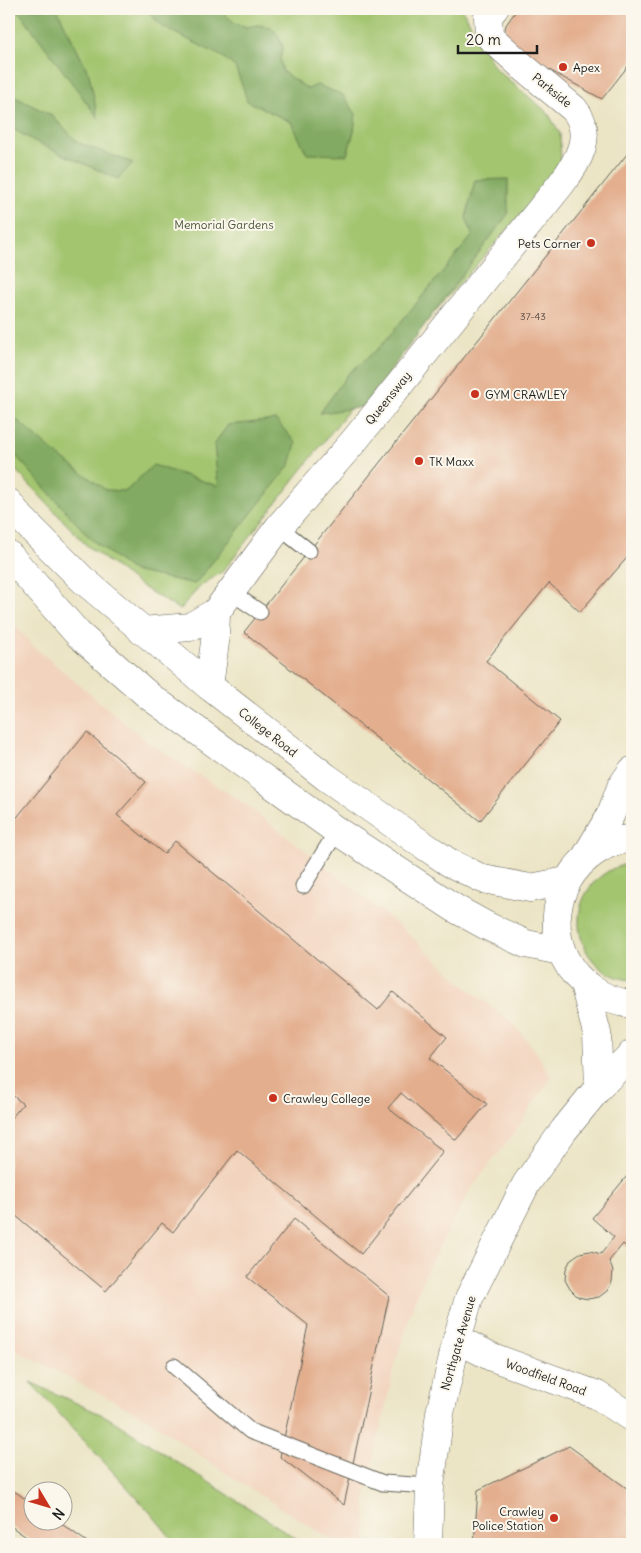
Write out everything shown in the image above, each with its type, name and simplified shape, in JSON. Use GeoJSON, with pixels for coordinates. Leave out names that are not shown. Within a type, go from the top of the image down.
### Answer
{"type":"FeatureCollection","features":[{"type":"Feature","properties":{"kind":"main road","name":"Parkside"},"geometry":{"type":"LineString","coordinates":[[494,9],[488,16],[488,36],[579,114],[584,133],[583,147],[578,160],[561,184]]}},
{"type":"Feature","properties":{"kind":"main road","name":"Queensway"},"geometry":{"type":"LineString","coordinates":[[142,630],[190,627],[222,602],[279,527],[354,441],[561,184]]}},
{"type":"Feature","properties":{"kind":"main road","name":"College Road"},"geometry":{"type":"LineString","coordinates":[[9,503],[19,516],[82,579],[208,686],[326,777],[450,863],[483,879],[530,888],[567,880]]}},
{"type":"Feature","properties":{"kind":"main road"},"geometry":{"type":"LineString","coordinates":[[9,555],[78,634],[149,696],[337,831],[456,909],[487,926],[526,944],[561,951]]}},
{"type":"Feature","properties":{"kind":"main road"},"geometry":{"type":"LineString","coordinates":[[208,686],[222,602]]}},
{"type":"Feature","properties":{"kind":"main road"},"geometry":{"type":"LineString","coordinates":[[632,771],[621,787],[611,814],[585,858],[567,880],[558,903],[556,927],[561,951],[570,969],[584,984],[602,996],[632,1004]]}},
{"type":"Feature","properties":{"kind":"main road"},"geometry":{"type":"LineString","coordinates":[[585,858],[605,845],[632,839]]}},
{"type":"Feature","properties":{"kind":"main road"},"geometry":{"type":"LineString","coordinates":[[584,984],[597,1033],[600,1087]]}},
{"type":"Feature","properties":{"kind":"main road","name":"Northgate Avenue"},"geometry":{"type":"LineString","coordinates":[[428,1544],[430,1486],[440,1413],[457,1339],[469,1298],[526,1184],[557,1139],[600,1087],[632,1054]]}},
{"type":"Feature","properties":{"kind":"main road","name":"Woodfield Road"},"geometry":{"type":"LineString","coordinates":[[457,1339],[492,1357],[596,1395],[632,1418]]}},
{"type":"Feature","properties":{"kind":"lane"},"geometry":{"type":"LineString","coordinates":[[279,527],[309,551]]}},
{"type":"Feature","properties":{"kind":"lane"},"geometry":{"type":"LineString","coordinates":[[222,602],[260,612]]}},
{"type":"Feature","properties":{"kind":"lane"},"geometry":{"type":"LineString","coordinates":[[303,886],[337,831]]}},
{"type":"Feature","properties":{"kind":"lane"},"geometry":{"type":"LineString","coordinates":[[174,1366],[250,1431],[383,1483],[430,1486]]}},
{"type":"Feature","properties":{"kind":"shaded area","name":"Crawley College"},"geometry":{"type":"Polygon","coordinates":[[[9,618],[33,646],[146,741],[245,804],[403,929],[462,984],[513,1023],[536,1052],[551,1078],[513,1134],[470,1190],[427,1270],[410,1315],[396,1361],[366,1492],[366,1544],[338,1544],[230,1476],[148,1419],[16,1350],[9,1339],[9,618]]]}},
{"type":"Feature","properties":{"kind":"green space","name":"Memorial Gardens"},"geometry":{"type":"Polygon","coordinates":[[[9,9],[462,9],[495,68],[548,113],[560,134],[561,169],[354,403],[223,571],[199,587],[180,610],[138,584],[86,545],[9,463],[9,9]]]}},
{"type":"Feature","properties":{"kind":"green space"},"geometry":{"type":"Polygon","coordinates":[[[17,9],[57,9],[89,74],[98,118],[17,9]]]}},
{"type":"Feature","properties":{"kind":"green space"},"geometry":{"type":"Polygon","coordinates":[[[146,9],[222,9],[221,11],[235,23],[247,27],[257,25],[271,27],[278,35],[283,47],[280,59],[283,72],[308,89],[317,85],[343,95],[356,114],[354,131],[347,155],[307,154],[291,122],[247,101],[235,67],[223,57],[161,26],[146,9]]]}},
{"type":"Feature","properties":{"kind":"green space"},"geometry":{"type":"Polygon","coordinates":[[[9,94],[51,115],[79,143],[133,163],[118,179],[40,144],[9,127],[9,94]]]}},
{"type":"Feature","properties":{"kind":"green space"},"geometry":{"type":"Polygon","coordinates":[[[508,179],[508,214],[363,407],[320,413],[348,374],[380,347],[473,235],[466,218],[475,180],[508,179]]]}},
{"type":"Feature","properties":{"kind":"green space"},"geometry":{"type":"Polygon","coordinates":[[[9,413],[56,454],[106,490],[126,491],[153,465],[218,486],[214,444],[228,425],[276,420],[296,443],[290,465],[195,584],[132,571],[91,539],[9,448],[9,413]]]}},
{"type":"Feature","properties":{"kind":"green space"},"geometry":{"type":"Polygon","coordinates":[[[632,863],[632,980],[613,975],[598,966],[587,952],[580,935],[579,918],[583,901],[592,885],[610,870],[632,863]]]}},
{"type":"Feature","properties":{"kind":"green space"},"geometry":{"type":"Polygon","coordinates":[[[30,1382],[107,1417],[305,1544],[176,1544],[148,1510],[30,1382]]]}},
{"type":"Feature","properties":{"kind":"building"},"geometry":{"type":"Polygon","coordinates":[[[517,9],[632,9],[632,61],[602,99],[511,49],[504,35],[506,25],[517,9]]]}},
{"type":"Feature","properties":{"kind":"building"},"geometry":{"type":"Polygon","coordinates":[[[632,148],[632,319],[629,324],[632,327],[632,552],[580,612],[549,583],[486,661],[560,721],[480,821],[244,632],[632,148]]]}},
{"type":"Feature","properties":{"kind":"building"},"geometry":{"type":"Polygon","coordinates":[[[87,732],[146,782],[117,815],[164,854],[175,841],[378,1010],[393,992],[447,1037],[430,1058],[487,1104],[456,1140],[401,1093],[388,1108],[443,1151],[361,1254],[237,1150],[173,1232],[162,1223],[106,1291],[9,1210],[9,1121],[23,1104],[9,1092],[9,827],[87,732]]]}},
{"type":"Feature","properties":{"kind":"building"},"geometry":{"type":"Polygon","coordinates":[[[632,1170],[632,1251],[623,1244],[609,1261],[613,1271],[612,1282],[607,1291],[599,1297],[588,1299],[578,1297],[565,1280],[566,1269],[571,1259],[580,1253],[590,1251],[601,1254],[614,1237],[592,1218],[632,1170]]]}},
{"type":"Feature","properties":{"kind":"building"},"geometry":{"type":"Polygon","coordinates":[[[294,1219],[389,1296],[344,1505],[280,1457],[308,1325],[247,1277],[294,1219]]]}},
{"type":"Feature","properties":{"kind":"building","name":"Crawley Police Station"},"geometry":{"type":"Polygon","coordinates":[[[569,1446],[632,1492],[632,1544],[474,1544],[478,1490],[569,1446]]]}},
{"type":"Feature","properties":{"kind":"building"},"geometry":{"type":"Polygon","coordinates":[[[9,1487],[22,1497],[22,1530],[70,1530],[90,1544],[36,1544],[9,1525],[9,1487]]]}},
{"type":"Feature","properties":{"kind":"place","name":"Apex"},"geometry":{"type":"Point","coordinates":[563,67]}},
{"type":"Feature","properties":{"kind":"place","name":"Pets Corner"},"geometry":{"type":"Point","coordinates":[591,243]}},
{"type":"Feature","properties":{"kind":"place","name":"GYM CRAWLEY"},"geometry":{"type":"Point","coordinates":[475,394]}},
{"type":"Feature","properties":{"kind":"place","name":"TK Maxx"},"geometry":{"type":"Point","coordinates":[419,461]}},
{"type":"Feature","properties":{"kind":"place","name":"Crawley College"},"geometry":{"type":"Point","coordinates":[273,1098]}},
{"type":"Feature","properties":{"kind":"place","name":"Crawley Police Station"},"geometry":{"type":"Point","coordinates":[554,1518]}}]}
